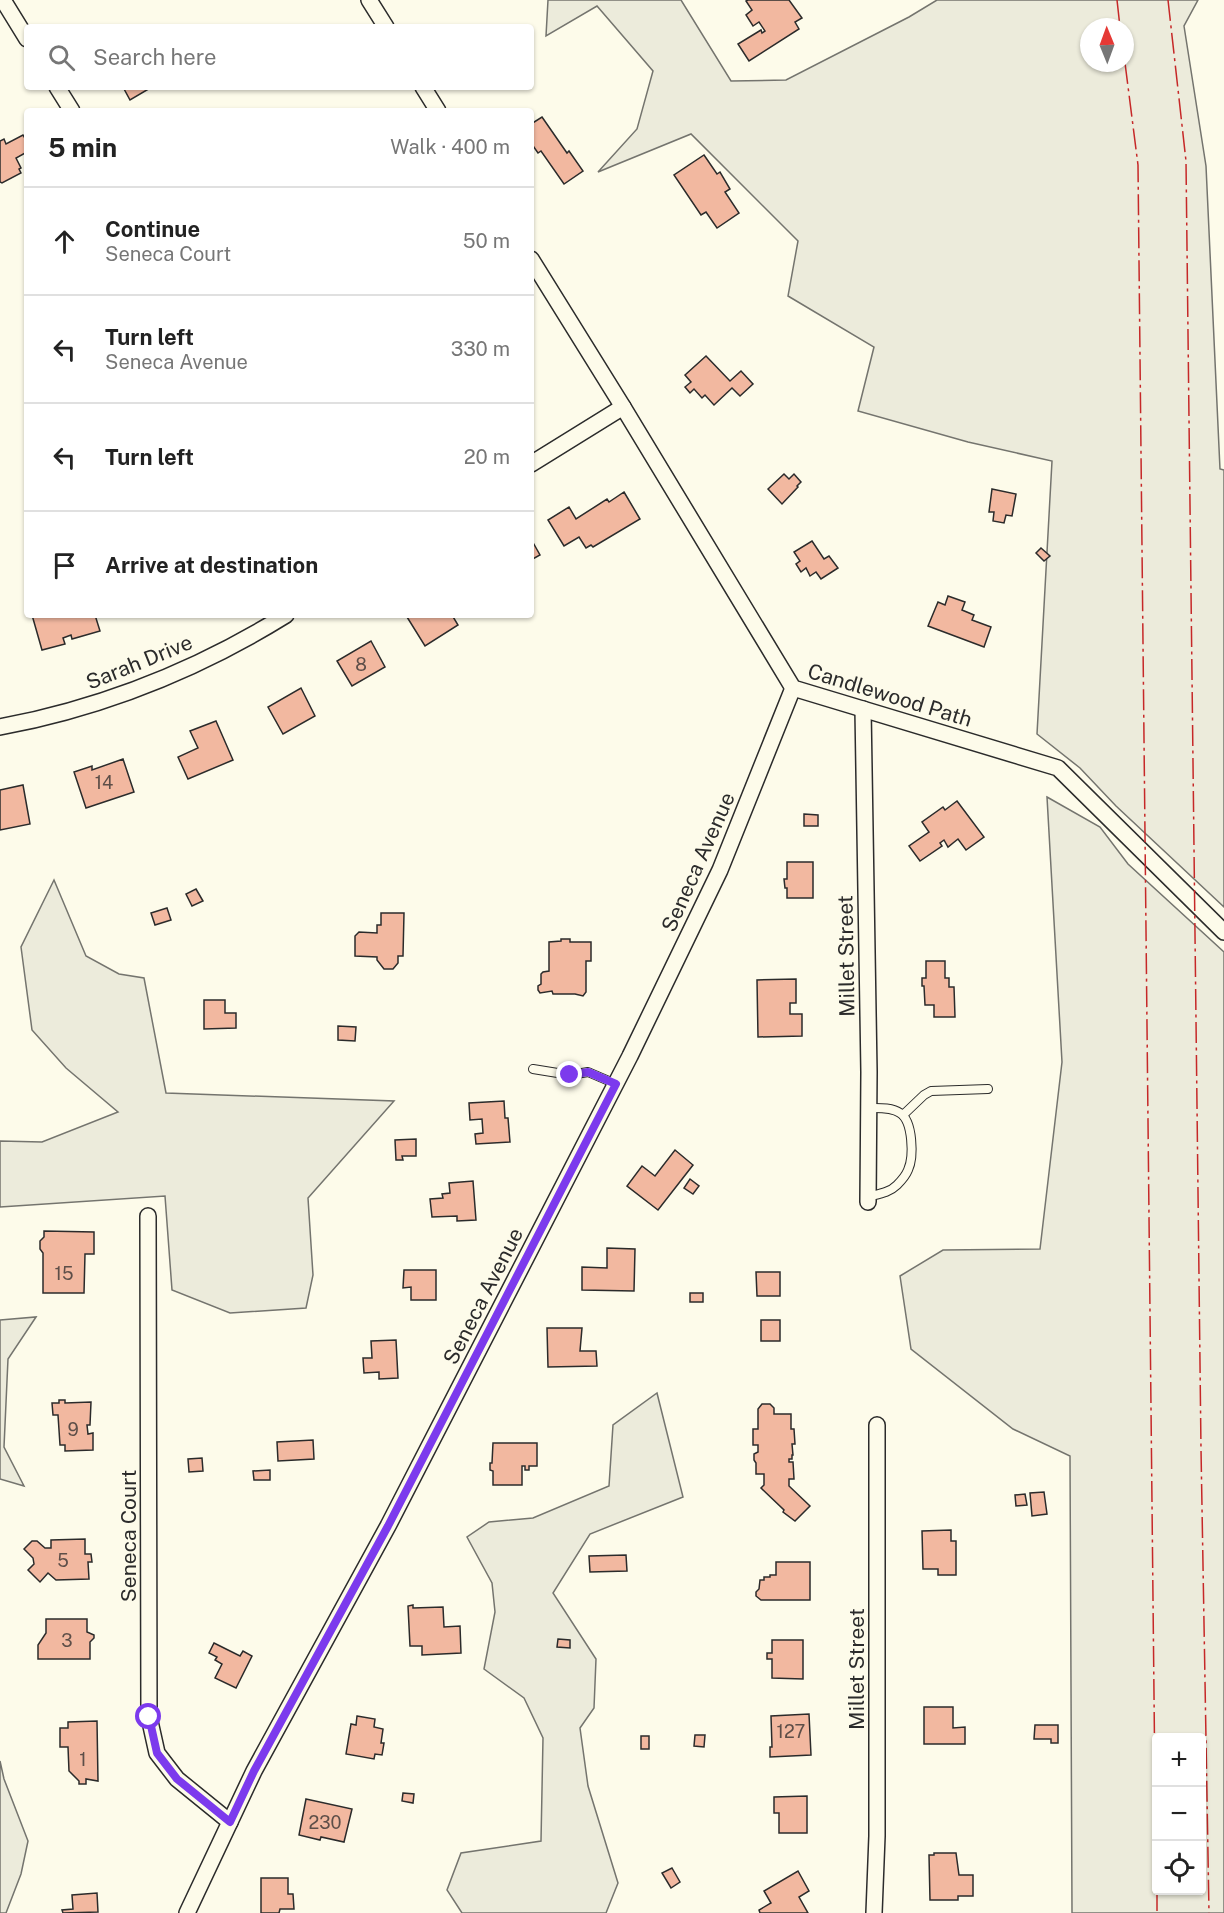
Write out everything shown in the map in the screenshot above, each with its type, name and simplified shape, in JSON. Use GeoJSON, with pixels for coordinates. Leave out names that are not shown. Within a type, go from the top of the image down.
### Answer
{"type":"FeatureCollection","features":[{"type":"Feature","properties":{"kind":"street"},"geometry":{"type":"LineString","coordinates":[[3,0],[24,34]]}},
{"type":"Feature","properties":{"kind":"street"},"geometry":{"type":"LineString","coordinates":[[369,0],[384,24]]}},
{"type":"Feature","properties":{"kind":"street"},"geometry":{"type":"LineString","coordinates":[[59,90],[70,108]]}},
{"type":"Feature","properties":{"kind":"street"},"geometry":{"type":"LineString","coordinates":[[425,90],[436,108]]}},
{"type":"Feature","properties":{"kind":"street","name":"Candlewood Path"},"geometry":{"type":"LineString","coordinates":[[534,264],[793,688],[1058,768],[1224,932]]}},
{"type":"Feature","properties":{"kind":"street"},"geometry":{"type":"LineString","coordinates":[[534,462],[623,407]]}},
{"type":"Feature","properties":{"kind":"street","name":"Sarah Drive"},"geometry":{"type":"LineString","coordinates":[[0,727],[82,708],[159,680],[249,638],[281,618]]}},
{"type":"Feature","properties":{"kind":"street","name":"Seneca Avenue"},"geometry":{"type":"LineString","coordinates":[[187,1913],[254,1771],[388,1526],[616,1084],[720,870],[793,688]]}},
{"type":"Feature","properties":{"kind":"street","name":"Millet Street"},"geometry":{"type":"LineString","coordinates":[[863,710],[868,1199]]}},
{"type":"Feature","properties":{"kind":"street","name":"Seneca Court"},"geometry":{"type":"LineString","coordinates":[[147,1216],[149,1717],[157,1753],[170,1771],[230,1822]]}},
{"type":"Feature","properties":{"kind":"street","name":"Millet Street"},"geometry":{"type":"LineString","coordinates":[[874,1913],[877,1836],[877,1425]]}},
{"type":"Feature","properties":{"kind":"lane"},"geometry":{"type":"LineString","coordinates":[[533,1069],[570,1075],[588,1072],[616,1084]]}},
{"type":"Feature","properties":{"kind":"lane"},"geometry":{"type":"LineString","coordinates":[[903,1115],[931,1091],[988,1089]]}},
{"type":"Feature","properties":{"kind":"lane"},"geometry":{"type":"LineString","coordinates":[[868,1108],[896,1110],[908,1122],[910,1134],[909,1167],[897,1185],[868,1199]]}},
{"type":"Feature","properties":{"kind":"shaded area"},"geometry":{"type":"Polygon","coordinates":[[[548,0],[681,0],[731,81],[786,80],[909,17],[937,0],[1198,0],[1184,26],[1206,166],[1220,469],[1224,470],[1224,907],[1116,806],[1080,768],[1037,734],[1052,461],[968,442],[858,411],[874,347],[788,296],[798,241],[691,134],[598,172],[637,129],[653,71],[597,6],[546,36],[548,0]]]}},
{"type":"Feature","properties":{"kind":"shaded area"},"geometry":{"type":"Polygon","coordinates":[[[1047,797],[1100,827],[1128,864],[1224,952],[1224,1913],[1072,1913],[1070,1456],[1013,1429],[911,1349],[900,1276],[943,1250],[1040,1249],[1062,1062],[1047,797]]]}},
{"type":"Feature","properties":{"kind":"shaded area"},"geometry":{"type":"Polygon","coordinates":[[[54,880],[86,956],[119,974],[144,978],[166,1093],[394,1101],[308,1198],[313,1275],[306,1308],[230,1313],[172,1290],[165,1196],[0,1207],[0,1141],[42,1142],[118,1112],[66,1068],[32,1030],[21,947],[54,880]]]}},
{"type":"Feature","properties":{"kind":"shaded area"},"geometry":{"type":"Polygon","coordinates":[[[36,1317],[8,1359],[4,1447],[24,1486],[0,1479],[0,1320],[36,1317]]]}},
{"type":"Feature","properties":{"kind":"shaded area"},"geometry":{"type":"Polygon","coordinates":[[[657,1393],[683,1497],[590,1534],[553,1593],[596,1659],[594,1708],[580,1728],[588,1786],[618,1883],[606,1913],[462,1913],[447,1890],[461,1853],[541,1841],[543,1738],[524,1698],[484,1669],[495,1612],[492,1583],[467,1537],[489,1522],[533,1518],[609,1486],[613,1425],[657,1393]]]}},
{"type":"Feature","properties":{"kind":"shaded area"},"geometry":{"type":"Polygon","coordinates":[[[0,1761],[4,1779],[28,1841],[21,1874],[6,1913],[0,1913],[0,1761]]]}},
{"type":"Feature","properties":{"kind":"building"},"geometry":{"type":"Polygon","coordinates":[[[789,0],[802,18],[795,22],[799,29],[749,61],[738,44],[761,30],[762,33],[765,31],[759,22],[753,26],[746,15],[752,10],[746,1],[789,0]]]}},
{"type":"Feature","properties":{"kind":"building"},"geometry":{"type":"Polygon","coordinates":[[[125,90],[147,90],[130,100],[125,90]]]}},
{"type":"Feature","properties":{"kind":"building"},"geometry":{"type":"Polygon","coordinates":[[[542,117],[567,153],[569,151],[583,171],[564,184],[541,151],[538,153],[534,147],[534,122],[542,117]]]}},
{"type":"Feature","properties":{"kind":"building"},"geometry":{"type":"Polygon","coordinates":[[[23,135],[24,137],[24,154],[16,158],[21,173],[2,183],[0,182],[0,141],[4,139],[6,144],[23,135]]]}},
{"type":"Feature","properties":{"kind":"building"},"geometry":{"type":"Polygon","coordinates":[[[704,155],[717,174],[720,172],[730,189],[725,192],[739,213],[717,228],[706,212],[701,215],[674,175],[704,155]]]}},
{"type":"Feature","properties":{"kind":"building"},"geometry":{"type":"Polygon","coordinates":[[[706,356],[730,381],[741,371],[753,384],[740,396],[732,388],[714,405],[705,395],[702,398],[694,389],[690,393],[685,387],[691,382],[685,375],[706,356]]]}},
{"type":"Feature","properties":{"kind":"building"},"geometry":{"type":"Polygon","coordinates":[[[784,474],[789,479],[794,474],[801,482],[782,504],[768,489],[784,474]]]}},
{"type":"Feature","properties":{"kind":"building"},"geometry":{"type":"Polygon","coordinates":[[[992,489],[1016,494],[1012,516],[1006,515],[1004,523],[993,521],[994,512],[989,512],[992,489]]]}},
{"type":"Feature","properties":{"kind":"building"},"geometry":{"type":"Polygon","coordinates":[[[624,492],[640,519],[593,547],[591,545],[586,548],[579,537],[564,546],[548,520],[569,507],[576,519],[607,499],[609,502],[624,492]]]}},
{"type":"Feature","properties":{"kind":"building"},"geometry":{"type":"Polygon","coordinates":[[[812,541],[824,559],[829,556],[838,568],[821,579],[816,572],[810,576],[806,568],[801,572],[796,564],[800,561],[794,552],[812,541]]]}},
{"type":"Feature","properties":{"kind":"building"},"geometry":{"type":"Polygon","coordinates":[[[534,544],[540,555],[534,558],[534,544]]]}},
{"type":"Feature","properties":{"kind":"building"},"geometry":{"type":"Polygon","coordinates":[[[1041,548],[1050,556],[1044,561],[1036,553],[1041,548]]]}},
{"type":"Feature","properties":{"kind":"building"},"geometry":{"type":"Polygon","coordinates":[[[948,596],[965,602],[962,610],[974,615],[972,620],[991,627],[984,647],[928,626],[938,602],[945,605],[948,596]]]}},
{"type":"Feature","properties":{"kind":"building"},"geometry":{"type":"Polygon","coordinates":[[[33,618],[96,618],[100,631],[72,639],[71,635],[63,638],[65,644],[42,650],[33,618]]]}},
{"type":"Feature","properties":{"kind":"building"},"geometry":{"type":"Polygon","coordinates":[[[408,618],[454,618],[458,625],[425,646],[408,618]]]}},
{"type":"Feature","properties":{"kind":"building"},"geometry":{"type":"Polygon","coordinates":[[[371,641],[385,667],[352,686],[337,661],[371,641]]]}},
{"type":"Feature","properties":{"kind":"building"},"geometry":{"type":"Polygon","coordinates":[[[301,688],[315,716],[283,734],[268,707],[301,688]]]}},
{"type":"Feature","properties":{"kind":"building"},"geometry":{"type":"Polygon","coordinates":[[[216,721],[233,760],[188,779],[178,757],[198,748],[190,731],[216,721]]]}},
{"type":"Feature","properties":{"kind":"building"},"geometry":{"type":"Polygon","coordinates":[[[123,759],[134,792],[86,808],[74,772],[92,766],[92,770],[123,759]]]}},
{"type":"Feature","properties":{"kind":"building"},"geometry":{"type":"Polygon","coordinates":[[[23,785],[30,824],[0,830],[0,790],[23,785]]]}},
{"type":"Feature","properties":{"kind":"building"},"geometry":{"type":"Polygon","coordinates":[[[957,801],[984,837],[966,850],[958,839],[948,847],[944,840],[940,843],[942,846],[920,861],[909,846],[929,832],[922,822],[943,807],[945,810],[957,801]]]}},
{"type":"Feature","properties":{"kind":"building"},"geometry":{"type":"Polygon","coordinates":[[[804,814],[818,815],[818,826],[804,826],[804,814]]]}},
{"type":"Feature","properties":{"kind":"building"},"geometry":{"type":"Polygon","coordinates":[[[787,862],[813,862],[813,898],[787,898],[784,879],[787,879],[787,862]]]}},
{"type":"Feature","properties":{"kind":"building"},"geometry":{"type":"Polygon","coordinates":[[[196,889],[203,901],[192,906],[186,894],[196,889]]]}},
{"type":"Feature","properties":{"kind":"building"},"geometry":{"type":"Polygon","coordinates":[[[167,908],[171,920],[155,925],[151,913],[167,908]]]}},
{"type":"Feature","properties":{"kind":"building"},"geometry":{"type":"Polygon","coordinates":[[[381,913],[404,913],[403,956],[398,956],[398,963],[393,969],[384,969],[377,957],[355,956],[355,936],[359,932],[377,933],[377,925],[381,925],[381,913]]]}},
{"type":"Feature","properties":{"kind":"building"},"geometry":{"type":"Polygon","coordinates":[[[561,939],[570,939],[570,942],[591,942],[591,961],[586,961],[586,992],[583,996],[553,994],[552,991],[540,993],[538,990],[541,984],[541,974],[549,971],[549,942],[561,941],[561,939]]]}},
{"type":"Feature","properties":{"kind":"building"},"geometry":{"type":"Polygon","coordinates":[[[926,961],[945,961],[945,978],[949,978],[949,987],[954,987],[955,1017],[934,1017],[934,1005],[925,1005],[922,978],[926,978],[926,961]]]}},
{"type":"Feature","properties":{"kind":"building"},"geometry":{"type":"Polygon","coordinates":[[[796,979],[796,1003],[790,1003],[790,1014],[802,1014],[802,1036],[758,1037],[757,980],[796,979]]]}},
{"type":"Feature","properties":{"kind":"building"},"geometry":{"type":"Polygon","coordinates":[[[204,1000],[225,1000],[225,1013],[236,1013],[236,1028],[204,1029],[204,1000]]]}},
{"type":"Feature","properties":{"kind":"building"},"geometry":{"type":"Polygon","coordinates":[[[338,1026],[356,1027],[355,1041],[338,1040],[338,1026]]]}},
{"type":"Feature","properties":{"kind":"building"},"geometry":{"type":"Polygon","coordinates":[[[504,1101],[510,1142],[476,1144],[475,1134],[483,1133],[482,1119],[470,1120],[469,1103],[504,1101]]]}},
{"type":"Feature","properties":{"kind":"building"},"geometry":{"type":"Polygon","coordinates":[[[416,1139],[416,1156],[402,1156],[403,1160],[396,1160],[395,1140],[416,1139]]]}},
{"type":"Feature","properties":{"kind":"building"},"geometry":{"type":"Polygon","coordinates":[[[675,1150],[693,1165],[658,1210],[627,1186],[642,1166],[655,1176],[675,1150]]]}},
{"type":"Feature","properties":{"kind":"building"},"geometry":{"type":"Polygon","coordinates":[[[690,1179],[699,1186],[693,1194],[684,1188],[690,1179]]]}},
{"type":"Feature","properties":{"kind":"building"},"geometry":{"type":"Polygon","coordinates":[[[473,1181],[476,1220],[457,1221],[457,1216],[432,1217],[430,1199],[443,1198],[442,1194],[450,1193],[449,1183],[473,1181]]]}},
{"type":"Feature","properties":{"kind":"building"},"geometry":{"type":"Polygon","coordinates":[[[44,1231],[94,1232],[94,1254],[85,1254],[84,1293],[43,1293],[43,1253],[40,1249],[40,1241],[44,1237],[44,1231]]]}},
{"type":"Feature","properties":{"kind":"building"},"geometry":{"type":"Polygon","coordinates":[[[607,1248],[635,1249],[634,1291],[582,1290],[582,1267],[607,1268],[607,1248]]]}},
{"type":"Feature","properties":{"kind":"building"},"geometry":{"type":"Polygon","coordinates":[[[404,1270],[436,1270],[436,1300],[411,1300],[411,1287],[403,1288],[404,1270]]]}},
{"type":"Feature","properties":{"kind":"building"},"geometry":{"type":"Polygon","coordinates":[[[756,1272],[780,1272],[780,1296],[757,1296],[756,1272]]]}},
{"type":"Feature","properties":{"kind":"building"},"geometry":{"type":"Polygon","coordinates":[[[690,1293],[703,1293],[703,1302],[690,1302],[690,1293]]]}},
{"type":"Feature","properties":{"kind":"building"},"geometry":{"type":"Polygon","coordinates":[[[761,1320],[780,1320],[780,1341],[761,1341],[761,1320]]]}},
{"type":"Feature","properties":{"kind":"building"},"geometry":{"type":"Polygon","coordinates":[[[547,1328],[582,1328],[580,1351],[596,1351],[597,1366],[548,1367],[547,1328]]]}},
{"type":"Feature","properties":{"kind":"building"},"geometry":{"type":"Polygon","coordinates":[[[396,1340],[398,1378],[379,1379],[379,1372],[364,1373],[363,1358],[372,1358],[371,1341],[396,1340]]]}},
{"type":"Feature","properties":{"kind":"building"},"geometry":{"type":"Polygon","coordinates":[[[59,1400],[65,1400],[65,1403],[91,1402],[90,1425],[87,1425],[88,1434],[93,1433],[93,1450],[65,1451],[65,1445],[60,1445],[58,1415],[53,1415],[52,1403],[59,1403],[59,1400]]]}},
{"type":"Feature","properties":{"kind":"building"},"geometry":{"type":"Polygon","coordinates":[[[762,1404],[770,1404],[774,1408],[774,1414],[791,1414],[791,1429],[794,1429],[795,1444],[792,1444],[792,1459],[789,1459],[789,1462],[793,1462],[794,1479],[789,1479],[789,1486],[810,1506],[795,1521],[783,1512],[784,1510],[761,1488],[764,1485],[764,1474],[756,1474],[754,1454],[758,1452],[758,1445],[753,1445],[753,1429],[758,1429],[758,1409],[762,1404]]]}},
{"type":"Feature","properties":{"kind":"building"},"geometry":{"type":"Polygon","coordinates":[[[313,1440],[314,1459],[278,1461],[277,1442],[313,1440]]]}},
{"type":"Feature","properties":{"kind":"building"},"geometry":{"type":"Polygon","coordinates":[[[493,1443],[537,1443],[537,1466],[529,1466],[529,1470],[525,1470],[525,1466],[522,1466],[522,1485],[493,1485],[493,1471],[490,1470],[490,1463],[492,1463],[493,1443]]]}},
{"type":"Feature","properties":{"kind":"building"},"geometry":{"type":"Polygon","coordinates":[[[202,1458],[203,1471],[189,1472],[188,1459],[202,1458]]]}},
{"type":"Feature","properties":{"kind":"building"},"geometry":{"type":"Polygon","coordinates":[[[270,1470],[270,1480],[254,1480],[253,1471],[270,1470]]]}},
{"type":"Feature","properties":{"kind":"building"},"geometry":{"type":"Polygon","coordinates":[[[1044,1492],[1047,1514],[1032,1516],[1030,1493],[1044,1492]]]}},
{"type":"Feature","properties":{"kind":"building"},"geometry":{"type":"Polygon","coordinates":[[[1025,1494],[1027,1505],[1016,1506],[1015,1495],[1025,1494]]]}},
{"type":"Feature","properties":{"kind":"building"},"geometry":{"type":"Polygon","coordinates":[[[951,1530],[951,1541],[956,1541],[956,1575],[938,1575],[938,1569],[923,1569],[922,1531],[951,1530]]]}},
{"type":"Feature","properties":{"kind":"building"},"geometry":{"type":"Polygon","coordinates":[[[85,1539],[85,1554],[91,1554],[92,1562],[88,1562],[89,1579],[56,1580],[48,1573],[40,1582],[28,1570],[34,1564],[33,1558],[24,1549],[32,1541],[37,1541],[45,1548],[51,1548],[51,1540],[85,1539]]]}},
{"type":"Feature","properties":{"kind":"building"},"geometry":{"type":"Polygon","coordinates":[[[626,1555],[627,1571],[590,1572],[589,1556],[626,1555]]]}},
{"type":"Feature","properties":{"kind":"building"},"geometry":{"type":"Polygon","coordinates":[[[776,1562],[810,1562],[810,1600],[761,1600],[756,1596],[760,1580],[776,1575],[776,1562]]]}},
{"type":"Feature","properties":{"kind":"building"},"geometry":{"type":"Polygon","coordinates":[[[413,1605],[413,1608],[443,1607],[444,1627],[460,1626],[461,1653],[422,1655],[422,1646],[410,1646],[408,1606],[413,1605]]]}},
{"type":"Feature","properties":{"kind":"building"},"geometry":{"type":"Polygon","coordinates":[[[46,1619],[87,1619],[87,1632],[94,1635],[90,1642],[90,1659],[38,1659],[38,1645],[46,1633],[46,1619]]]}},
{"type":"Feature","properties":{"kind":"building"},"geometry":{"type":"Polygon","coordinates":[[[558,1639],[570,1640],[570,1648],[557,1647],[558,1639]]]}},
{"type":"Feature","properties":{"kind":"building"},"geometry":{"type":"Polygon","coordinates":[[[772,1640],[803,1640],[803,1679],[772,1678],[772,1659],[767,1659],[767,1653],[772,1653],[772,1640]]]}},
{"type":"Feature","properties":{"kind":"building"},"geometry":{"type":"Polygon","coordinates":[[[214,1643],[240,1656],[243,1651],[252,1656],[236,1688],[215,1678],[222,1664],[215,1660],[217,1657],[209,1653],[214,1643]]]}},
{"type":"Feature","properties":{"kind":"building"},"geometry":{"type":"Polygon","coordinates":[[[924,1707],[953,1707],[953,1728],[965,1727],[965,1744],[924,1744],[924,1707]]]}},
{"type":"Feature","properties":{"kind":"building"},"geometry":{"type":"Polygon","coordinates":[[[809,1714],[811,1755],[770,1757],[771,1716],[809,1714]]]}},
{"type":"Feature","properties":{"kind":"building"},"geometry":{"type":"Polygon","coordinates":[[[357,1716],[375,1719],[374,1727],[383,1729],[382,1755],[375,1754],[374,1759],[346,1754],[351,1724],[356,1725],[357,1716]]]}},
{"type":"Feature","properties":{"kind":"building"},"geometry":{"type":"Polygon","coordinates":[[[97,1721],[98,1781],[86,1779],[86,1784],[79,1784],[79,1781],[69,1771],[68,1747],[60,1747],[60,1728],[68,1728],[68,1722],[97,1721]]]}},
{"type":"Feature","properties":{"kind":"building"},"geometry":{"type":"Polygon","coordinates":[[[1035,1725],[1058,1725],[1058,1743],[1051,1743],[1051,1739],[1034,1739],[1035,1725]]]}},
{"type":"Feature","properties":{"kind":"building"},"geometry":{"type":"Polygon","coordinates":[[[695,1735],[705,1735],[704,1747],[694,1746],[695,1735]]]}},
{"type":"Feature","properties":{"kind":"building"},"geometry":{"type":"Polygon","coordinates":[[[641,1736],[649,1736],[649,1749],[641,1749],[641,1736]]]}},
{"type":"Feature","properties":{"kind":"building"},"geometry":{"type":"Polygon","coordinates":[[[403,1793],[414,1794],[413,1803],[402,1801],[403,1793]]]}},
{"type":"Feature","properties":{"kind":"building"},"geometry":{"type":"Polygon","coordinates":[[[807,1796],[807,1833],[779,1833],[779,1813],[774,1813],[774,1797],[807,1796]]]}},
{"type":"Feature","properties":{"kind":"building"},"geometry":{"type":"Polygon","coordinates":[[[306,1799],[352,1809],[344,1842],[299,1835],[306,1799]]]}},
{"type":"Feature","properties":{"kind":"building"},"geometry":{"type":"Polygon","coordinates":[[[934,1853],[956,1853],[959,1875],[973,1875],[973,1896],[958,1896],[958,1900],[930,1900],[929,1855],[934,1855],[934,1853]]]}},
{"type":"Feature","properties":{"kind":"building"},"geometry":{"type":"Polygon","coordinates":[[[672,1868],[680,1882],[671,1888],[662,1873],[672,1868]]]}},
{"type":"Feature","properties":{"kind":"building"},"geometry":{"type":"Polygon","coordinates":[[[798,1871],[809,1891],[799,1897],[808,1913],[760,1913],[759,1910],[771,1903],[764,1891],[798,1871]]]}},
{"type":"Feature","properties":{"kind":"building"},"geometry":{"type":"Polygon","coordinates":[[[261,1878],[288,1878],[288,1894],[293,1894],[294,1909],[280,1909],[279,1913],[261,1913],[261,1878]]]}},
{"type":"Feature","properties":{"kind":"building"},"geometry":{"type":"Polygon","coordinates":[[[97,1893],[98,1912],[63,1913],[62,1910],[73,1909],[72,1895],[97,1893]]]}},
{"type":"Feature","properties":{"kind":"power"},"geometry":{"type":"LineString","coordinates":[[1117,0],[1119,18]]}},
{"type":"Feature","properties":{"kind":"power"},"geometry":{"type":"LineString","coordinates":[[1168,0],[1186,161],[1201,1449],[1209,1913]]}},
{"type":"Feature","properties":{"kind":"power"},"geometry":{"type":"LineString","coordinates":[[1126,72],[1138,165],[1156,1841]]}},
{"type":"Feature","properties":{"kind":"power"},"geometry":{"type":"LineString","coordinates":[[1157,1895],[1157,1913]]}},
{"type":"Feature","properties":{"kind":"route"},"geometry":{"type":"LineString","coordinates":[[149,1717],[157,1753],[177,1779],[230,1822],[254,1771],[388,1526],[616,1084],[588,1072],[570,1075]]}}]}
